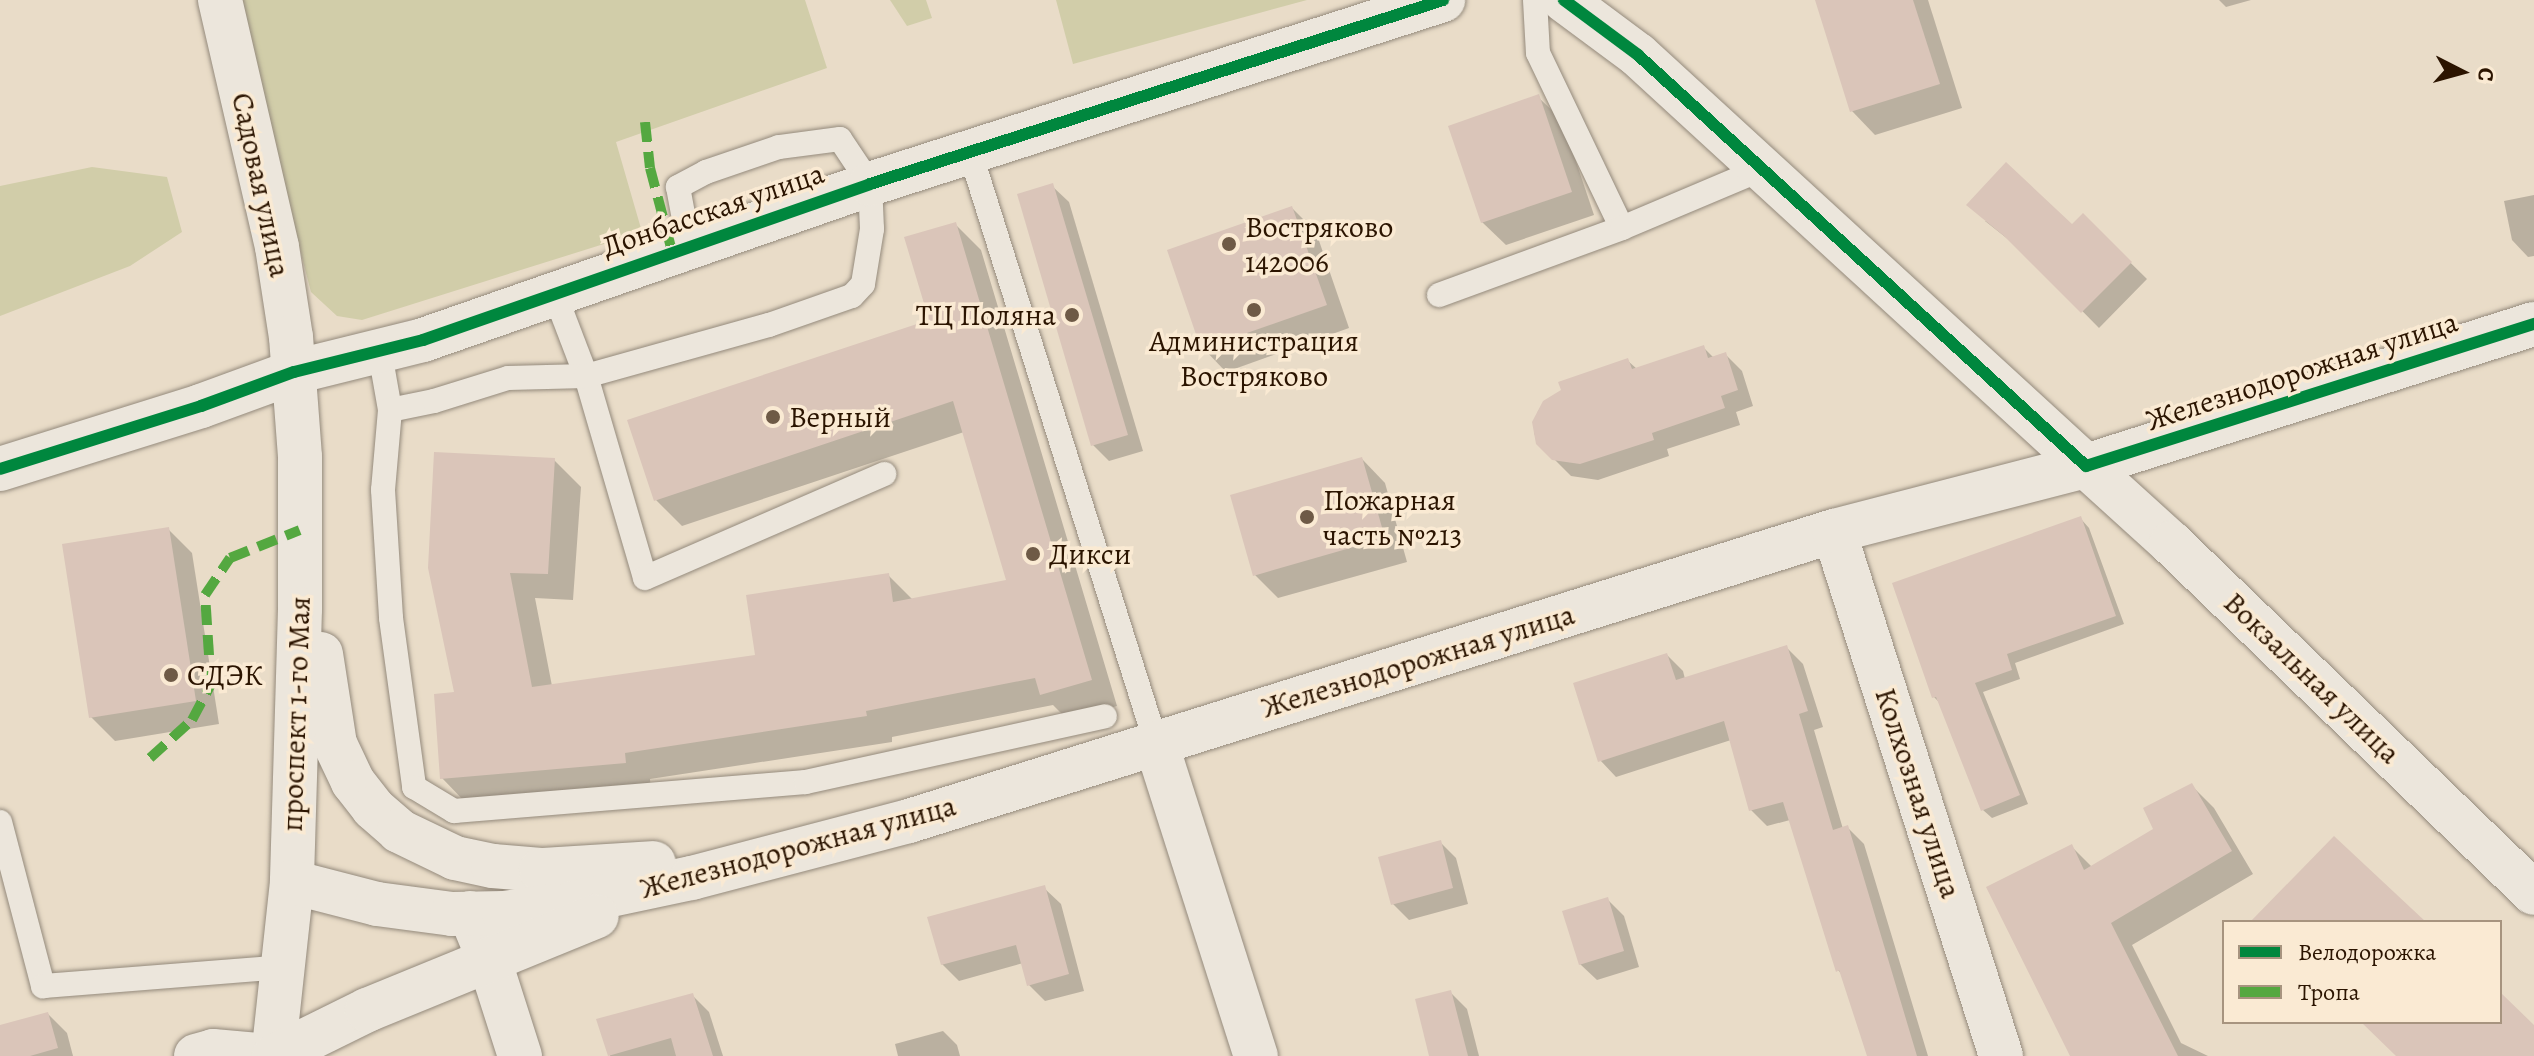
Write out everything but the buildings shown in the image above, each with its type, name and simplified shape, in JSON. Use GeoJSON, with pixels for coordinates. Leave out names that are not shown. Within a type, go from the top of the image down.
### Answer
{"type":"FeatureCollection","features":[{"type":"Feature","properties":{"kind":"main road","name":"Садовая улица"},"geometry":{"type":"LineString","coordinates":[[220,0],[277,247],[294,372]]}},
{"type":"Feature","properties":{"kind":"main road","name":"Донбасская улица"},"geometry":{"type":"LineString","coordinates":[[0,469],[201,406],[294,372],[380,353],[870,184],[1443,0]]}},
{"type":"Feature","properties":{"kind":"main road","name":"Вокзальная улица"},"geometry":{"type":"LineString","coordinates":[[1564,0],[1638,55],[2171,543],[2534,893]]}},
{"type":"Feature","properties":{"kind":"main road","name":"Железнодорожная улица"},"geometry":{"type":"LineString","coordinates":[[292,882],[415,911],[504,913],[573,903],[692,878],[909,821],[1834,531],[2086,466],[2534,324]]}},
{"type":"Feature","properties":{"kind":"main road","name":"проспект 1-го Мая"},"geometry":{"type":"LineString","coordinates":[[272,1056],[292,882],[300,609],[300,457],[294,372]]}},
{"type":"Feature","properties":{"kind":"main road"},"geometry":{"type":"LineString","coordinates":[[300,457],[326,702],[335,744],[353,782],[373,808],[399,831],[455,858],[493,866],[541,870],[718,859],[801,849]]}},
{"type":"Feature","properties":{"kind":"main road","name":"Колхозная улица"},"geometry":{"type":"LineString","coordinates":[[1834,531],[2001,1056]]}},
{"type":"Feature","properties":{"kind":"main road"},"geometry":{"type":"LineString","coordinates":[[1156,743],[1256,1056]]}},
{"type":"Feature","properties":{"kind":"main road"},"geometry":{"type":"LineString","coordinates":[[196,1056],[213,1051],[272,1056],[328,1027],[692,878]]}},
{"type":"Feature","properties":{"kind":"main road"},"geometry":{"type":"LineString","coordinates":[[470,913],[489,959],[520,1056]]}},
{"type":"Feature","properties":{"kind":"lane"},"geometry":{"type":"LineString","coordinates":[[1535,0],[1538,53],[1622,228]]}},
{"type":"Feature","properties":{"kind":"lane"},"geometry":{"type":"LineString","coordinates":[[390,410],[434,401],[508,378],[586,376],[769,325],[852,296],[863,284],[872,229],[870,184],[840,139],[779,147],[706,172],[678,187],[689,246]]}},
{"type":"Feature","properties":{"kind":"lane"},"geometry":{"type":"LineString","coordinates":[[970,152],[1156,743]]}},
{"type":"Feature","properties":{"kind":"lane"},"geometry":{"type":"LineString","coordinates":[[1439,295],[1622,228],[1762,169]]}},
{"type":"Feature","properties":{"kind":"lane"},"geometry":{"type":"LineString","coordinates":[[554,292],[586,376],[645,578],[884,474]]}},
{"type":"Feature","properties":{"kind":"lane"},"geometry":{"type":"LineString","coordinates":[[380,353],[390,410],[383,490],[391,618],[414,787],[454,811],[806,782],[1105,716]]}},
{"type":"Feature","properties":{"kind":"lane"},"geometry":{"type":"LineString","coordinates":[[0,822],[43,986],[283,967]]}},
{"type":"Feature","properties":{"kind":"shaded area"},"geometry":{"type":"Polygon","coordinates":[[[235,0],[805,0],[827,68],[616,142],[642,232],[362,320],[337,316],[311,292],[235,0]]]}},
{"type":"Feature","properties":{"kind":"shaded area"},"geometry":{"type":"Polygon","coordinates":[[[890,0],[926,0],[932,18],[907,26],[890,0]]]}},
{"type":"Feature","properties":{"kind":"shaded area"},"geometry":{"type":"Polygon","coordinates":[[[1056,0],[1307,0],[1073,64],[1056,0]]]}},
{"type":"Feature","properties":{"kind":"shaded area"},"geometry":{"type":"Polygon","coordinates":[[[92,167],[167,177],[182,232],[130,266],[0,316],[0,186],[92,167]]]}},
{"type":"Feature","properties":{"kind":"marked path"},"geometry":{"type":"LineString","coordinates":[[645,122],[650,168],[672,251]]}},
{"type":"Feature","properties":{"kind":"marked path"},"geometry":{"type":"LineString","coordinates":[[150,758],[192,720],[211,685],[205,595],[230,558],[300,530]]}},
{"type":"Feature","properties":{"kind":"cycle path"},"geometry":{"type":"LineString","coordinates":[[0,469],[201,406],[294,372],[423,340],[870,184],[1443,0]]}},
{"type":"Feature","properties":{"kind":"cycle path"},"geometry":{"type":"LineString","coordinates":[[1564,0],[1638,55],[2086,466],[2534,324]]}},
{"type":"Feature","properties":{"kind":"place","name":"Востряково 142006"},"geometry":{"type":"Point","coordinates":[1229,244]}},
{"type":"Feature","properties":{"kind":"place","name":"Администрация Востряково"},"geometry":{"type":"Point","coordinates":[1254,310]}},
{"type":"Feature","properties":{"kind":"place","name":"ТЦ Поляна"},"geometry":{"type":"Point","coordinates":[1072,315]}},
{"type":"Feature","properties":{"kind":"place","name":"Верный"},"geometry":{"type":"Point","coordinates":[773,417]}},
{"type":"Feature","properties":{"kind":"place","name":"Пожарная часть №213"},"geometry":{"type":"Point","coordinates":[1307,517]}},
{"type":"Feature","properties":{"kind":"place","name":"Дикси"},"geometry":{"type":"Point","coordinates":[1033,554]}},
{"type":"Feature","properties":{"kind":"place","name":"СДЭК"},"geometry":{"type":"Point","coordinates":[171,675]}}]}
